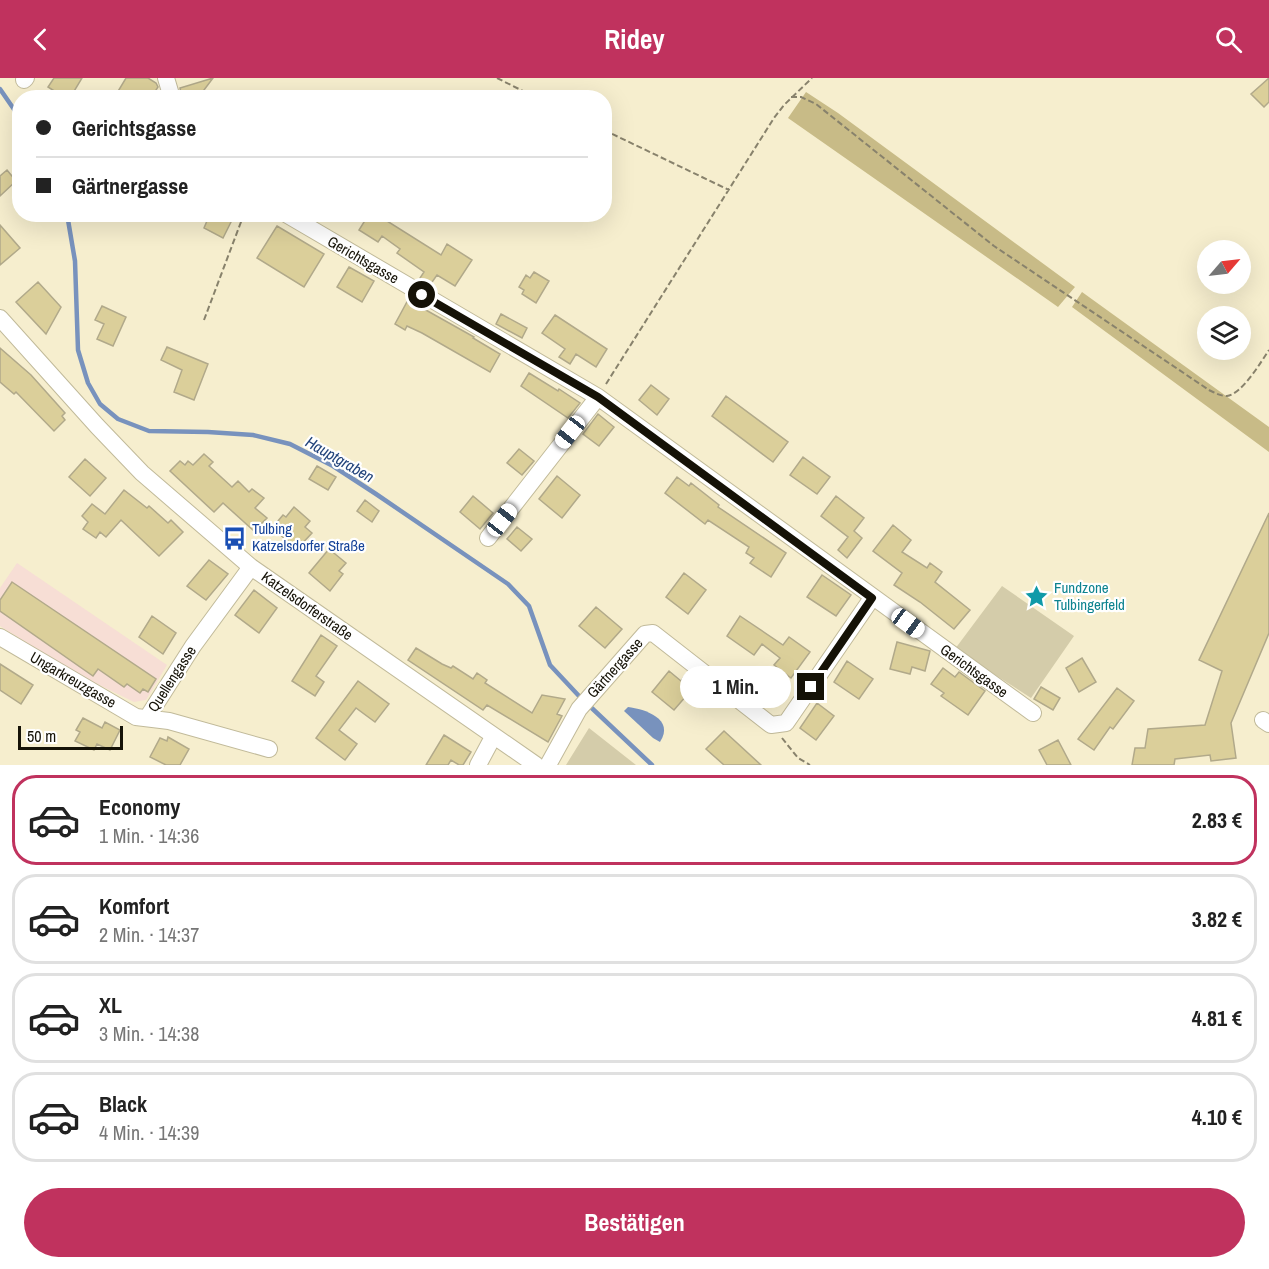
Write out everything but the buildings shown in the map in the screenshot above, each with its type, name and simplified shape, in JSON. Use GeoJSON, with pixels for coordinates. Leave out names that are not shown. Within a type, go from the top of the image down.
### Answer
{"type":"FeatureCollection","features":[{"type":"Feature","properties":{"kind":"street","name":"Gerichtsgasse"},"geometry":{"type":"LineString","coordinates":[[300,222],[598,397],[1033,713]]}},
{"type":"Feature","properties":{"kind":"street","name":"Katzelsdorferstraße"},"geometry":{"type":"LineString","coordinates":[[0,318],[142,473],[251,567],[536,765]]}},
{"type":"Feature","properties":{"kind":"street"},"geometry":{"type":"LineString","coordinates":[[488,538],[598,397]]}},
{"type":"Feature","properties":{"kind":"street","name":"Quellengasse"},"geometry":{"type":"LineString","coordinates":[[251,567],[193,646],[147,718],[169,721],[269,749]]}},
{"type":"Feature","properties":{"kind":"street"},"geometry":{"type":"LineString","coordinates":[[771,725],[786,723],[872,598]]}},
{"type":"Feature","properties":{"kind":"street","name":"Gärtnergasse"},"geometry":{"type":"LineString","coordinates":[[548,765],[579,709],[645,634],[653,633],[771,725]]}},
{"type":"Feature","properties":{"kind":"street","name":"Ungarkreuzgasse"},"geometry":{"type":"LineString","coordinates":[[0,637],[136,717],[147,718]]}},
{"type":"Feature","properties":{"kind":"street"},"geometry":{"type":"LineString","coordinates":[[478,765],[493,737]]}},
{"type":"Feature","properties":{"kind":"path"},"geometry":{"type":"LineString","coordinates":[[497,78],[521,90]]}},
{"type":"Feature","properties":{"kind":"path"},"geometry":{"type":"LineString","coordinates":[[598,397],[774,118],[791,97],[812,78]]}},
{"type":"Feature","properties":{"kind":"path"},"geometry":{"type":"LineString","coordinates":[[791,97],[809,100],[816,104],[994,246],[1218,395],[1229,396],[1239,390],[1269,350]]}},
{"type":"Feature","properties":{"kind":"path"},"geometry":{"type":"LineString","coordinates":[[612,134],[729,190]]}},
{"type":"Feature","properties":{"kind":"path"},"geometry":{"type":"LineString","coordinates":[[204,320],[241,222]]}},
{"type":"Feature","properties":{"kind":"path"},"geometry":{"type":"LineString","coordinates":[[771,725],[798,758],[810,765]]}},
{"type":"Feature","properties":{"kind":"shaded area"},"geometry":{"type":"Polygon","coordinates":[[[806,92],[1075,287],[1058,307],[788,118],[806,92]]]}},
{"type":"Feature","properties":{"kind":"shaded area"},"geometry":{"type":"Polygon","coordinates":[[[1082,292],[1269,427],[1269,452],[1072,307],[1082,292]]]}},
{"type":"Feature","properties":{"kind":"shaded area"},"geometry":{"type":"Polygon","coordinates":[[[17,563],[167,665],[146,700],[134,702],[75,673],[0,626],[0,588],[17,563]]]}},
{"type":"Feature","properties":{"kind":"shaded area"},"geometry":{"type":"Polygon","coordinates":[[[1002,586],[1074,636],[1031,698],[955,649],[1002,586]]]}},
{"type":"Feature","properties":{"kind":"shaded area"},"geometry":{"type":"Polygon","coordinates":[[[589,728],[636,765],[566,765],[589,728]]]}},
{"type":"Feature","properties":{"kind":"water"},"geometry":{"type":"Polygon","coordinates":[[[628,707],[650,713],[661,721],[664,734],[660,742],[624,711],[628,707]]]}},
{"type":"Feature","properties":{"kind":"waterway","name":"Hauptgraben"},"geometry":{"type":"LineString","coordinates":[[0,89],[12,106]]}},
{"type":"Feature","properties":{"kind":"waterway","name":"Hauptgraben"},"geometry":{"type":"LineString","coordinates":[[68,222],[75,261],[78,350],[88,383],[100,404],[118,419],[149,431],[253,435],[290,444],[333,466],[376,494],[508,584],[529,606],[550,665],[579,696],[652,765]]}},
{"type":"Feature","properties":{"kind":"place","name":"Tulbing Katzelsdorfer Straße"},"geometry":{"type":"Point","coordinates":[234,538]}},
{"type":"Feature","properties":{"kind":"place","name":"Fundzone Tulbingerfeld"},"geometry":{"type":"Point","coordinates":[1036,597]}},
{"type":"Feature","properties":{"kind":"route"},"geometry":{"type":"LineString","coordinates":[[422,295],[598,397],[872,598],[811,687]]}}]}
